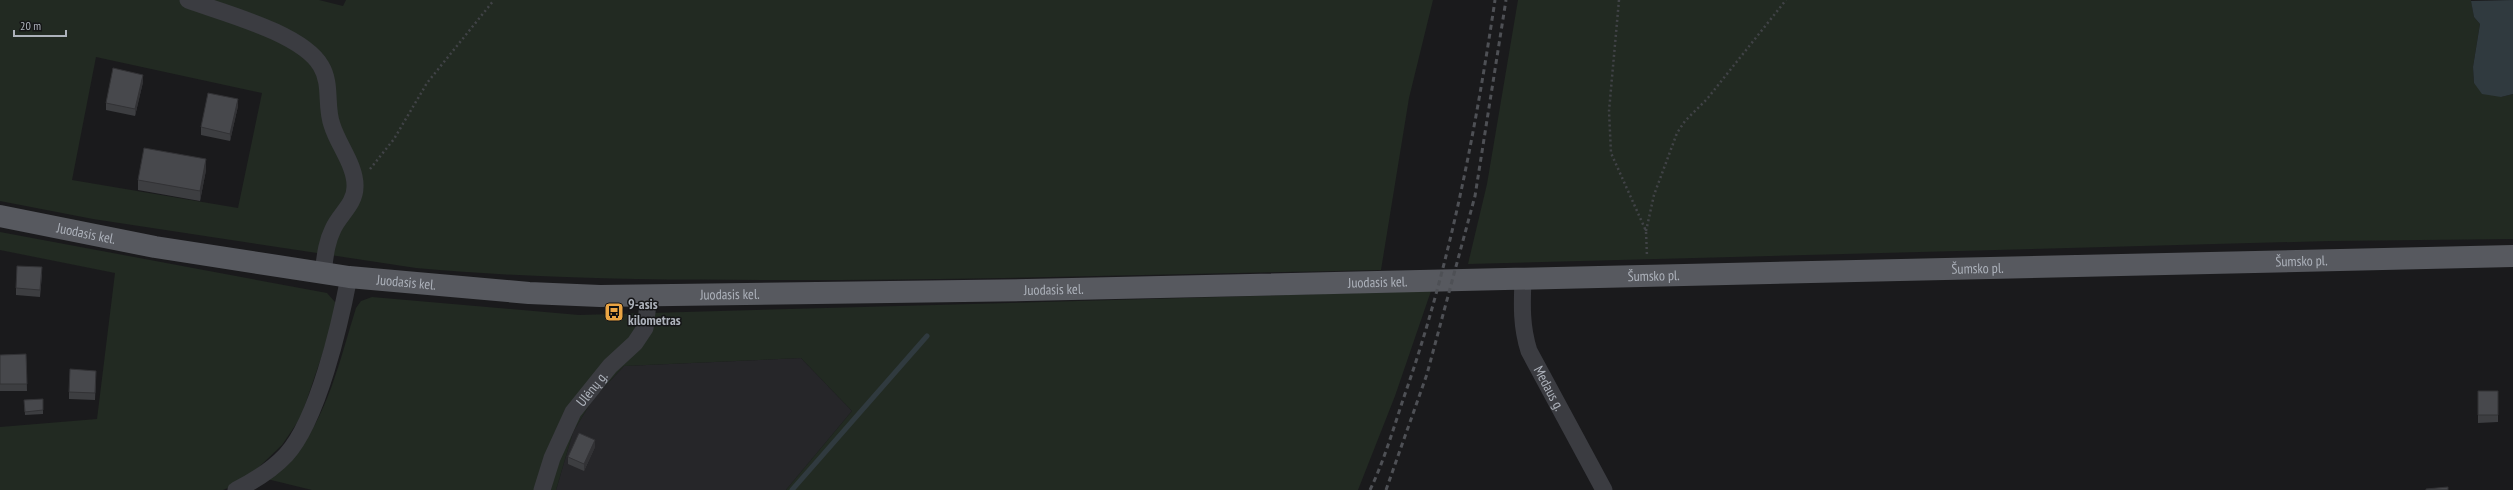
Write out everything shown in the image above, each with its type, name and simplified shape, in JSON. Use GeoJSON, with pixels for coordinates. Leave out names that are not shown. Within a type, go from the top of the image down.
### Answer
{"type":"FeatureCollection","features":[{"type":"Feature","properties":{"kind":"main road","name":"Juodasis kel."},"geometry":{"type":"LineString","coordinates":[[0,216],[155,247],[349,277],[529,293],[649,296],[964,292],[1441,280]]}},
{"type":"Feature","properties":{"kind":"main road","name":"Šumsko pl."},"geometry":{"type":"LineString","coordinates":[[1441,280],[2513,256]]}},
{"type":"Feature","properties":{"kind":"street"},"geometry":{"type":"LineString","coordinates":[[188,0],[290,38],[308,51],[321,66],[327,84],[331,124],[350,165],[356,186],[352,201],[333,228],[326,244],[323,273]]}},
{"type":"Feature","properties":{"kind":"street"},"geometry":{"type":"LineString","coordinates":[[236,490],[257,480],[287,454],[313,411],[343,308],[349,277]]}},
{"type":"Feature","properties":{"kind":"street","name":"Medaus g."},"geometry":{"type":"LineString","coordinates":[[1522,279],[1521,314],[1524,336],[1529,351],[1604,490]]}},
{"type":"Feature","properties":{"kind":"street","name":"Ulėnų g."},"geometry":{"type":"LineString","coordinates":[[542,490],[552,458],[573,412],[610,366],[635,343],[645,328],[649,296]]}},
{"type":"Feature","properties":{"kind":"path"},"geometry":{"type":"LineString","coordinates":[[356,186],[394,139],[427,83],[494,0]]}},
{"type":"Feature","properties":{"kind":"path"},"geometry":{"type":"LineString","coordinates":[[1619,0],[1609,111],[1611,153],[1646,232]]}},
{"type":"Feature","properties":{"kind":"path"},"geometry":{"type":"LineString","coordinates":[[1648,276],[1646,232],[1654,195],[1681,127],[1707,99],[1786,0]]}},
{"type":"Feature","properties":{"kind":"shaded area"},"geometry":{"type":"Polygon","coordinates":[[[0,0],[319,0],[343,6],[346,0],[1433,0],[1409,98],[1381,270],[854,280],[643,279],[507,275],[416,268],[93,219],[0,201],[0,0]],[[96,57],[72,180],[238,208],[262,93],[96,57]]]}},
{"type":"Feature","properties":{"kind":"shaded area"},"geometry":{"type":"Polygon","coordinates":[[[1518,0],[2471,0],[2474,17],[2480,24],[2473,67],[2474,83],[2501,97],[2513,94],[2513,239],[2330,241],[1468,264],[1487,184],[1518,0]]]}},
{"type":"Feature","properties":{"kind":"shaded area"},"geometry":{"type":"Polygon","coordinates":[[[2513,0],[2513,94],[2501,97],[2482,94],[2474,83],[2473,67],[2480,24],[2474,17],[2471,1],[2513,0]]]}},
{"type":"Feature","properties":{"kind":"shaded area"},"geometry":{"type":"Polygon","coordinates":[[[0,232],[327,293],[335,302],[337,311],[301,417],[282,445],[240,483],[223,490],[0,490],[0,427],[97,419],[115,273],[0,250],[0,232]]]}},
{"type":"Feature","properties":{"kind":"shaded area"},"geometry":{"type":"Polygon","coordinates":[[[1431,291],[1395,396],[1358,490],[786,490],[852,411],[801,358],[624,366],[593,399],[573,432],[556,490],[312,490],[267,479],[290,461],[305,442],[324,406],[332,386],[356,308],[361,301],[372,297],[579,315],[1431,291]]]}},
{"type":"Feature","properties":{"kind":"shaded area"},"geometry":{"type":"Polygon","coordinates":[[[801,358],[852,411],[786,490],[556,490],[573,432],[593,399],[624,366],[801,358]]]}},
{"type":"Feature","properties":{"kind":"building"},"geometry":{"type":"Polygon","coordinates":[[[113,68],[143,75],[135,109],[106,103],[113,68]]]}},
{"type":"Feature","properties":{"kind":"building"},"geometry":{"type":"Polygon","coordinates":[[[208,93],[238,99],[230,134],[201,127],[208,93]]]}},
{"type":"Feature","properties":{"kind":"building"},"geometry":{"type":"Polygon","coordinates":[[[144,148],[206,159],[200,191],[138,180],[144,148]]]}},
{"type":"Feature","properties":{"kind":"building"},"geometry":{"type":"Polygon","coordinates":[[[17,266],[42,267],[40,290],[16,288],[17,266]]]}},
{"type":"Feature","properties":{"kind":"building"},"geometry":{"type":"Polygon","coordinates":[[[26,354],[27,384],[0,384],[0,355],[26,354]]]}},
{"type":"Feature","properties":{"kind":"building"},"geometry":{"type":"Polygon","coordinates":[[[70,369],[96,371],[95,393],[69,392],[70,369]]]}},
{"type":"Feature","properties":{"kind":"building"},"geometry":{"type":"Polygon","coordinates":[[[2478,391],[2498,391],[2498,415],[2478,415],[2478,391]]]}},
{"type":"Feature","properties":{"kind":"building"},"geometry":{"type":"Polygon","coordinates":[[[43,399],[43,410],[25,412],[24,400],[43,399]]]}},
{"type":"Feature","properties":{"kind":"building"},"geometry":{"type":"Polygon","coordinates":[[[579,433],[595,440],[584,464],[568,457],[579,433]]]}},
{"type":"Feature","properties":{"kind":"building"},"geometry":{"type":"Polygon","coordinates":[[[2448,487],[2448,490],[2426,490],[2426,489],[2448,487]]]}},
{"type":"Feature","properties":{"kind":"waterway"},"geometry":{"type":"LineString","coordinates":[[792,490],[927,336]]}},
{"type":"Feature","properties":{"kind":"railway"},"geometry":{"type":"LineString","coordinates":[[1370,490],[1385,454],[1421,346],[1448,248],[1470,150],[1495,0]]}},
{"type":"Feature","properties":{"kind":"railway"},"geometry":{"type":"LineString","coordinates":[[1386,490],[1427,374],[1475,196],[1506,0]]}},
{"type":"Feature","properties":{"kind":"place","name":"9-asis kilometras"},"geometry":{"type":"Point","coordinates":[614,312]}}]}
